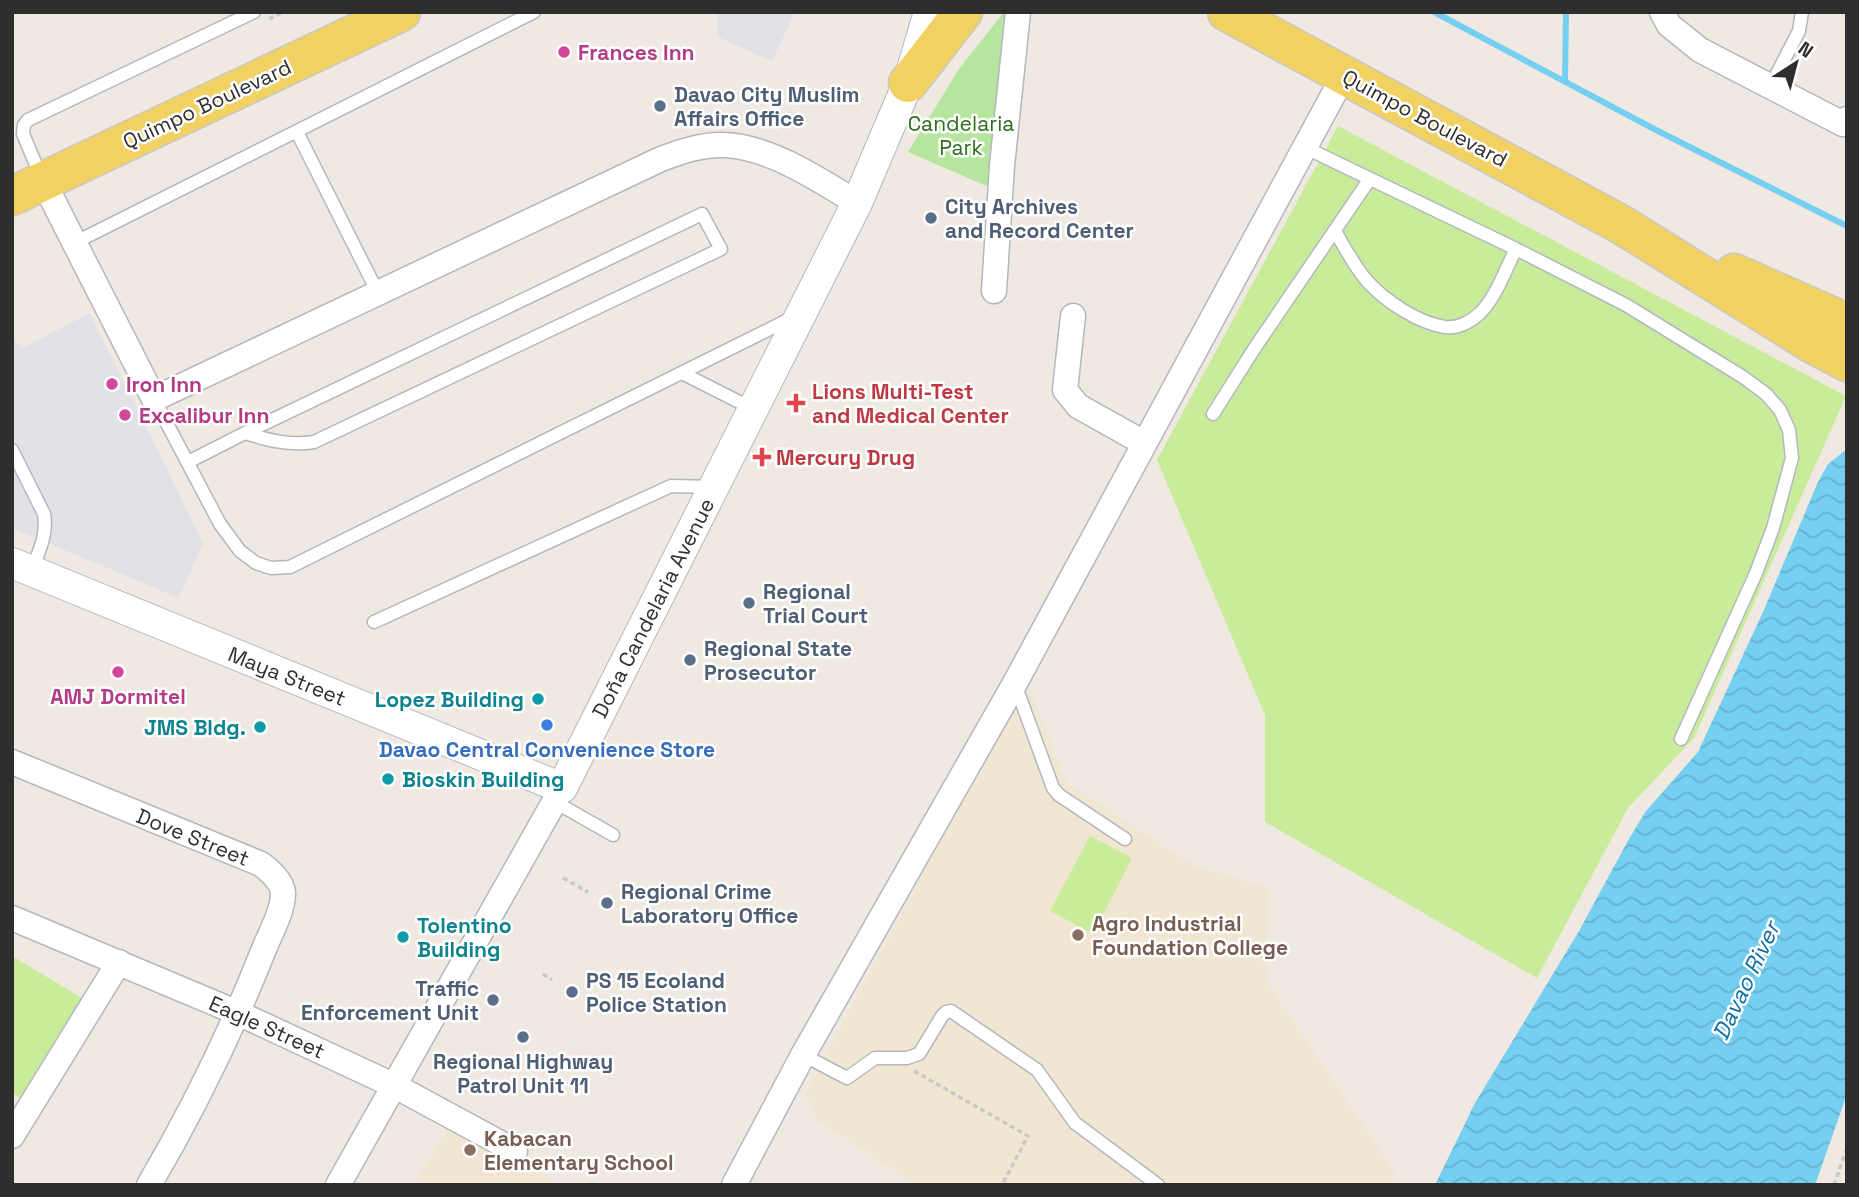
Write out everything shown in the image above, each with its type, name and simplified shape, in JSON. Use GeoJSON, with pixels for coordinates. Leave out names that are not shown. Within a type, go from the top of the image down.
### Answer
{"type":"FeatureCollection","features":[{"type":"Feature","properties":{"kind":"main road","name":"Quimpo Boulevard"},"geometry":{"type":"LineString","coordinates":[[21,189],[401,12]]}},
{"type":"Feature","properties":{"kind":"main road"},"geometry":{"type":"LineString","coordinates":[[908,83],[963,12]]}},
{"type":"Feature","properties":{"kind":"main road","name":"Quimpo Boulevard"},"geometry":{"type":"LineString","coordinates":[[1227,12],[1622,225],[1828,326],[1847,362]]}},
{"type":"Feature","properties":{"kind":"street","name":"Doña Candelaria Avenue"},"geometry":{"type":"LineString","coordinates":[[338,1185],[558,795],[754,409],[857,203],[908,83],[929,12]]}},
{"type":"Feature","properties":{"kind":"street"},"geometry":{"type":"LineString","coordinates":[[994,291],[1005,130],[1018,12]]}},
{"type":"Feature","properties":{"kind":"street"},"geometry":{"type":"LineString","coordinates":[[1662,12],[1669,25],[1683,39],[1843,124],[1847,119]]}},
{"type":"Feature","properties":{"kind":"street"},"geometry":{"type":"LineString","coordinates":[[734,1185],[803,1055],[1015,683],[1344,75]]}},
{"type":"Feature","properties":{"kind":"street"},"geometry":{"type":"LineString","coordinates":[[21,189],[75,243],[154,399],[661,159],[704,146],[724,145],[766,155],[818,179],[857,203]]}},
{"type":"Feature","properties":{"kind":"street"},"geometry":{"type":"LineString","coordinates":[[1073,316],[1065,390],[1078,406],[1144,443]]}},
{"type":"Feature","properties":{"kind":"street","name":"Maya Street"},"geometry":{"type":"LineString","coordinates":[[22,567],[558,795]]}},
{"type":"Feature","properties":{"kind":"street","name":"Dove Street"},"geometry":{"type":"LineString","coordinates":[[12,762],[261,864],[281,885],[283,894],[279,912],[238,1013],[149,1185]]}},
{"type":"Feature","properties":{"kind":"street","name":"Eagle Street"},"geometry":{"type":"LineString","coordinates":[[12,918],[238,1013],[395,1086],[515,1151]]}},
{"type":"Feature","properties":{"kind":"street"},"geometry":{"type":"LineString","coordinates":[[12,1136],[120,962]]}},
{"type":"Feature","properties":{"kind":"lane"},"geometry":{"type":"LineString","coordinates":[[21,189],[23,134],[28,120],[254,12]]}},
{"type":"Feature","properties":{"kind":"lane"},"geometry":{"type":"LineString","coordinates":[[75,243],[534,12]]}},
{"type":"Feature","properties":{"kind":"lane"},"geometry":{"type":"LineString","coordinates":[[1770,87],[1800,31],[1802,12]]}},
{"type":"Feature","properties":{"kind":"lane"},"geometry":{"type":"LineString","coordinates":[[298,132],[378,293]]}},
{"type":"Feature","properties":{"kind":"lane"},"geometry":{"type":"LineString","coordinates":[[1304,147],[1626,305],[1743,377],[1766,394],[1780,410],[1789,430],[1792,458],[1773,528],[1756,573],[1681,739]]}},
{"type":"Feature","properties":{"kind":"lane"},"geometry":{"type":"LineString","coordinates":[[1213,414],[1369,180]]}},
{"type":"Feature","properties":{"kind":"lane"},"geometry":{"type":"LineString","coordinates":[[188,462],[245,433],[702,214],[721,249],[314,442],[297,444],[273,441],[245,433]]}},
{"type":"Feature","properties":{"kind":"lane"},"geometry":{"type":"LineString","coordinates":[[1335,231],[1367,282],[1396,305],[1424,320],[1445,327],[1462,326],[1479,313],[1493,295],[1516,249]]}},
{"type":"Feature","properties":{"kind":"lane"},"geometry":{"type":"LineString","coordinates":[[154,399],[220,523],[240,551],[256,563],[271,568],[290,567],[802,313]]}},
{"type":"Feature","properties":{"kind":"lane"},"geometry":{"type":"LineString","coordinates":[[682,373],[754,409]]}},
{"type":"Feature","properties":{"kind":"lane"},"geometry":{"type":"LineString","coordinates":[[12,450],[46,523],[43,541],[22,567]]}},
{"type":"Feature","properties":{"kind":"lane"},"geometry":{"type":"LineString","coordinates":[[374,622],[671,486],[714,487]]}},
{"type":"Feature","properties":{"kind":"lane"},"geometry":{"type":"LineString","coordinates":[[1015,683],[1054,788],[1059,795],[1125,839]]}},
{"type":"Feature","properties":{"kind":"lane"},"geometry":{"type":"LineString","coordinates":[[558,795],[613,835]]}},
{"type":"Feature","properties":{"kind":"lane"},"geometry":{"type":"LineString","coordinates":[[803,1055],[846,1078],[875,1058],[907,1058],[919,1055],[942,1016],[950,1012],[1037,1070],[1075,1122],[1158,1185]]}},
{"type":"Feature","properties":{"kind":"path"},"geometry":{"type":"LineString","coordinates":[[563,878],[588,892]]}},
{"type":"Feature","properties":{"kind":"path"},"geometry":{"type":"LineString","coordinates":[[543,974],[552,980]]}},
{"type":"Feature","properties":{"kind":"path"},"geometry":{"type":"LineString","coordinates":[[888,1057],[1028,1136],[1002,1185]]}},
{"type":"Feature","properties":{"kind":"path"},"geometry":{"type":"LineString","coordinates":[[1834,1185],[1847,1148]]}},
{"type":"Feature","properties":{"kind":"shaded area"},"geometry":{"type":"Polygon","coordinates":[[[717,12],[795,12],[772,61],[718,37],[717,12]]]}},
{"type":"Feature","properties":{"kind":"shaded area"},"geometry":{"type":"Polygon","coordinates":[[[90,313],[203,543],[179,598],[12,528],[12,333],[21,349],[90,313]]]}},
{"type":"Feature","properties":{"kind":"shaded area","name":"Agro Industrial Foundation College"},"geometry":{"type":"Polygon","coordinates":[[[1026,681],[1067,783],[1193,865],[1268,888],[1266,981],[1395,1173],[1388,1185],[917,1185],[817,1120],[805,1094],[1026,681]]]}},
{"type":"Feature","properties":{"kind":"shaded area","name":"Kabacan Elementary School"},"geometry":{"type":"Polygon","coordinates":[[[455,1118],[555,1182],[556,1185],[413,1185],[455,1118]]]}},
{"type":"Feature","properties":{"kind":"green space","name":"Candelaria Park"},"geometry":{"type":"Polygon","coordinates":[[[1004,12],[1013,12],[991,188],[908,152],[959,69],[1004,12]]]}},
{"type":"Feature","properties":{"kind":"green space"},"geometry":{"type":"Polygon","coordinates":[[[1338,126],[1846,396],[1694,738],[1628,808],[1537,978],[1265,822],[1265,715],[1157,460],[1338,126]]]}},
{"type":"Feature","properties":{"kind":"green space"},"geometry":{"type":"Polygon","coordinates":[[[1090,836],[1132,858],[1093,934],[1050,911],[1090,836]]]}},
{"type":"Feature","properties":{"kind":"green space"},"geometry":{"type":"Polygon","coordinates":[[[12,956],[82,998],[23,1100],[12,1093],[12,956]]]}},
{"type":"Feature","properties":{"kind":"water","name":"Davao River"},"geometry":{"type":"Polygon","coordinates":[[[1847,449],[1847,1094],[1815,1185],[1435,1185],[1475,1103],[1579,931],[1630,837],[1646,811],[1698,752],[1763,612],[1818,482],[1828,464],[1847,449]]]}},
{"type":"Feature","properties":{"kind":"waterway"},"geometry":{"type":"LineString","coordinates":[[1434,12],[1654,129],[1847,226]]}},
{"type":"Feature","properties":{"kind":"waterway"},"geometry":{"type":"LineString","coordinates":[[1565,81],[1566,12]]}},
{"type":"Feature","properties":{"kind":"place","name":"Frances Inn"},"geometry":{"type":"Point","coordinates":[564,52]}},
{"type":"Feature","properties":{"kind":"place","name":"Davao City Muslim Affairs Office"},"geometry":{"type":"Point","coordinates":[660,106]}},
{"type":"Feature","properties":{"kind":"place","name":"City Archives and Record Center"},"geometry":{"type":"Point","coordinates":[931,218]}},
{"type":"Feature","properties":{"kind":"place","name":"Iron Inn"},"geometry":{"type":"Point","coordinates":[112,384]}},
{"type":"Feature","properties":{"kind":"place","name":"Lions Multi-Test and Medical Center"},"geometry":{"type":"Point","coordinates":[796,403]}},
{"type":"Feature","properties":{"kind":"place","name":"Excalibur Inn"},"geometry":{"type":"Point","coordinates":[125,415]}},
{"type":"Feature","properties":{"kind":"place","name":"Mercury Drug"},"geometry":{"type":"Point","coordinates":[762,457]}},
{"type":"Feature","properties":{"kind":"place","name":"Regional Trial Court"},"geometry":{"type":"Point","coordinates":[749,603]}},
{"type":"Feature","properties":{"kind":"place","name":"Regional State Prosecutor"},"geometry":{"type":"Point","coordinates":[690,660]}},
{"type":"Feature","properties":{"kind":"place","name":"AMJ Dormitel"},"geometry":{"type":"Point","coordinates":[118,672]}},
{"type":"Feature","properties":{"kind":"place","name":"Lopez Building"},"geometry":{"type":"Point","coordinates":[538,699]}},
{"type":"Feature","properties":{"kind":"place","name":"Davao Central Convenience Store"},"geometry":{"type":"Point","coordinates":[547,725]}},
{"type":"Feature","properties":{"kind":"place","name":"JMS Bldg."},"geometry":{"type":"Point","coordinates":[260,727]}},
{"type":"Feature","properties":{"kind":"place","name":"Bioskin Building"},"geometry":{"type":"Point","coordinates":[388,779]}},
{"type":"Feature","properties":{"kind":"place","name":"Regional Crime Laboratory Office"},"geometry":{"type":"Point","coordinates":[607,903]}},
{"type":"Feature","properties":{"kind":"place","name":"Agro Industrial Foundation College"},"geometry":{"type":"Point","coordinates":[1078,935]}},
{"type":"Feature","properties":{"kind":"place","name":"Tolentino Building"},"geometry":{"type":"Point","coordinates":[403,937]}},
{"type":"Feature","properties":{"kind":"place","name":"PS 15 Ecoland Police Station"},"geometry":{"type":"Point","coordinates":[572,992]}},
{"type":"Feature","properties":{"kind":"place","name":"Traffic Enforcement Unit"},"geometry":{"type":"Point","coordinates":[493,1000]}},
{"type":"Feature","properties":{"kind":"place","name":"Regional Highway Patrol Unit 11"},"geometry":{"type":"Point","coordinates":[523,1037]}},
{"type":"Feature","properties":{"kind":"place","name":"Kabacan Elementary School"},"geometry":{"type":"Point","coordinates":[470,1150]}}]}
